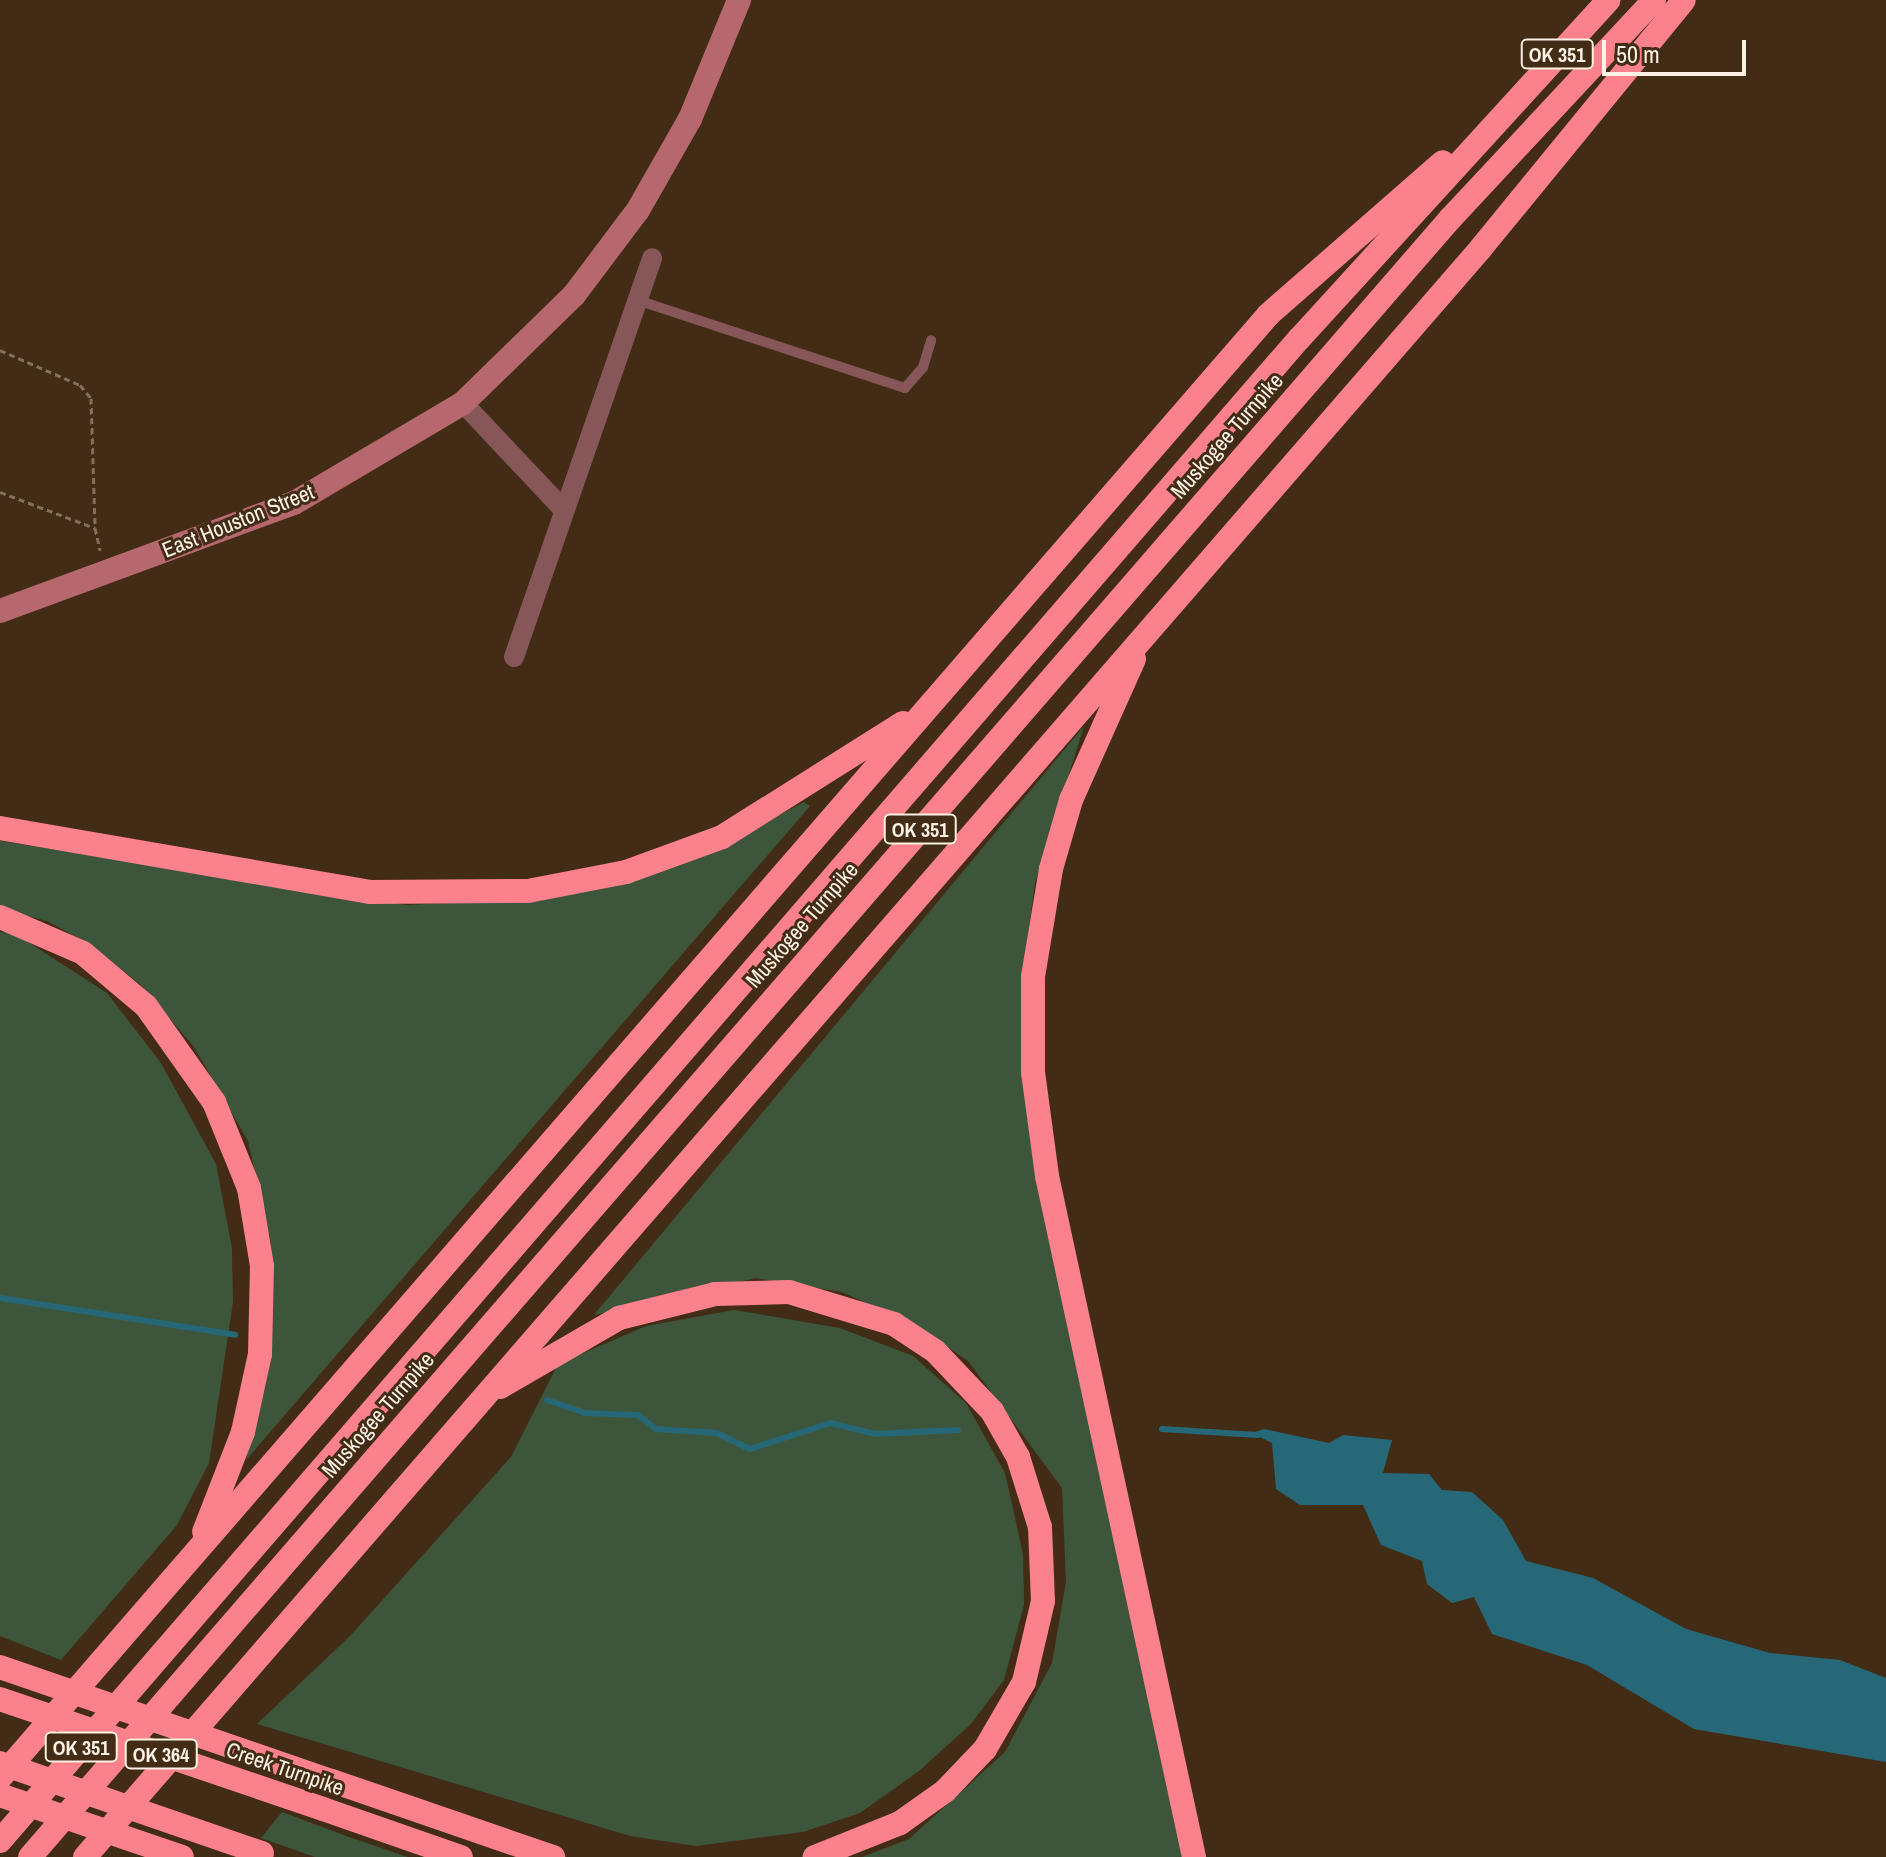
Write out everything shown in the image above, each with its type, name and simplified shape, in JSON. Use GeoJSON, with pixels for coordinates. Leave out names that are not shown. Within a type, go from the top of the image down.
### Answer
{"type":"FeatureCollection","features":[{"type":"Feature","properties":{"kind":"highway","name":"Muskogee Turnpike"},"geometry":{"type":"LineString","coordinates":[[0,1841],[1505,108],[1609,0]]}},
{"type":"Feature","properties":{"kind":"highway","name":"Muskogee Turnpike"},"geometry":{"type":"LineString","coordinates":[[30,1857],[1450,219],[1654,0]]}},
{"type":"Feature","properties":{"kind":"highway"},"geometry":{"type":"LineString","coordinates":[[85,1857],[1481,248],[1684,0]]}},
{"type":"Feature","properties":{"kind":"highway"},"geometry":{"type":"LineString","coordinates":[[0,1778],[1268,315],[1505,108]]}},
{"type":"Feature","properties":{"kind":"highway"},"geometry":{"type":"LineString","coordinates":[[1146,632],[1057,846],[1037,944],[1031,1045],[1047,1176],[1194,1857]]}},
{"type":"Feature","properties":{"kind":"highway"},"geometry":{"type":"LineString","coordinates":[[0,828],[370,892],[562,886],[722,837],[931,703]]}},
{"type":"Feature","properties":{"kind":"highway"},"geometry":{"type":"LineString","coordinates":[[0,917],[83,953],[146,1006],[214,1102],[249,1188],[262,1266],[260,1354],[243,1432],[197,1549]]}},
{"type":"Feature","properties":{"kind":"highway"},"geometry":{"type":"LineString","coordinates":[[478,1401],[619,1318],[715,1294],[765,1291],[817,1296],[894,1324],[935,1351],[992,1411],[1018,1457],[1040,1527],[1043,1601],[1024,1682],[985,1749],[945,1791],[900,1823],[815,1857]]}},
{"type":"Feature","properties":{"kind":"highway"},"geometry":{"type":"LineString","coordinates":[[0,1667],[553,1857]]}},
{"type":"Feature","properties":{"kind":"highway","name":"Creek Turnpike"},"geometry":{"type":"LineString","coordinates":[[0,1699],[461,1857]]}},
{"type":"Feature","properties":{"kind":"highway"},"geometry":{"type":"LineString","coordinates":[[0,1763],[268,1855]]}},
{"type":"Feature","properties":{"kind":"highway"},"geometry":{"type":"LineString","coordinates":[[0,1795],[182,1857]]}},
{"type":"Feature","properties":{"kind":"street","name":"East Houston Street"},"geometry":{"type":"LineString","coordinates":[[0,611],[294,503],[463,403],[574,295],[638,210],[697,105],[739,0]]}},
{"type":"Feature","properties":{"kind":"street"},"geometry":{"type":"LineString","coordinates":[[514,657],[652,258]]}},
{"type":"Feature","properties":{"kind":"street"},"geometry":{"type":"LineString","coordinates":[[463,403],[564,510]]}},
{"type":"Feature","properties":{"kind":"lane"},"geometry":{"type":"LineString","coordinates":[[637,300],[905,388],[923,367],[931,340]]}},
{"type":"Feature","properties":{"kind":"path"},"geometry":{"type":"LineString","coordinates":[[0,350],[80,385],[91,398],[95,528],[105,573]]}},
{"type":"Feature","properties":{"kind":"path"},"geometry":{"type":"LineString","coordinates":[[0,492],[95,528]]}},
{"type":"Feature","properties":{"kind":"green space"},"geometry":{"type":"Polygon","coordinates":[[[1084,726],[1035,883],[1023,970],[1023,1071],[1183,1857],[862,1857],[909,1839],[1005,1752],[1052,1663],[1066,1582],[1062,1488],[968,1361],[920,1328],[842,1292],[756,1278],[594,1315],[1084,726]]]}},
{"type":"Feature","properties":{"kind":"green space"},"geometry":{"type":"Polygon","coordinates":[[[804,802],[810,806],[246,1460],[266,1385],[272,1315],[271,1243],[248,1141],[194,1047],[141,985],[90,944],[47,921],[0,909],[0,841],[407,905],[544,898],[704,855],[804,802]]]}},
{"type":"Feature","properties":{"kind":"green space"},"geometry":{"type":"Polygon","coordinates":[[[0,932],[14,933],[107,993],[161,1063],[216,1164],[232,1248],[233,1302],[209,1463],[177,1525],[61,1660],[0,1636],[0,932]]]}},
{"type":"Feature","properties":{"kind":"green space"},"geometry":{"type":"Polygon","coordinates":[[[734,1310],[840,1328],[913,1356],[966,1403],[1005,1473],[1023,1554],[1024,1605],[1004,1680],[971,1724],[919,1771],[860,1813],[803,1832],[696,1846],[630,1836],[257,1724],[351,1635],[511,1457],[558,1364],[646,1326],[734,1310]]]}},
{"type":"Feature","properties":{"kind":"green space"},"geometry":{"type":"Polygon","coordinates":[[[282,1812],[408,1857],[315,1857],[261,1838],[282,1812]]]}},
{"type":"Feature","properties":{"kind":"water"},"geometry":{"type":"Polygon","coordinates":[[[1264,1429],[1329,1443],[1343,1435],[1392,1440],[1383,1473],[1429,1474],[1442,1490],[1472,1492],[1503,1520],[1526,1561],[1593,1578],[1686,1629],[1770,1653],[1840,1660],[1886,1678],[1886,1762],[1694,1729],[1587,1665],[1492,1634],[1474,1597],[1452,1603],[1427,1584],[1422,1561],[1381,1545],[1363,1505],[1300,1505],[1276,1489],[1272,1443],[1252,1433],[1264,1429]]]}},
{"type":"Feature","properties":{"kind":"waterway"},"geometry":{"type":"LineString","coordinates":[[0,1298],[235,1335]]}},
{"type":"Feature","properties":{"kind":"waterway"},"geometry":{"type":"LineString","coordinates":[[547,1400],[585,1413],[638,1415],[656,1429],[717,1433],[750,1449],[830,1423],[875,1434],[958,1430]]}},
{"type":"Feature","properties":{"kind":"waterway"},"geometry":{"type":"LineString","coordinates":[[1162,1429],[1258,1435]]}}]}
